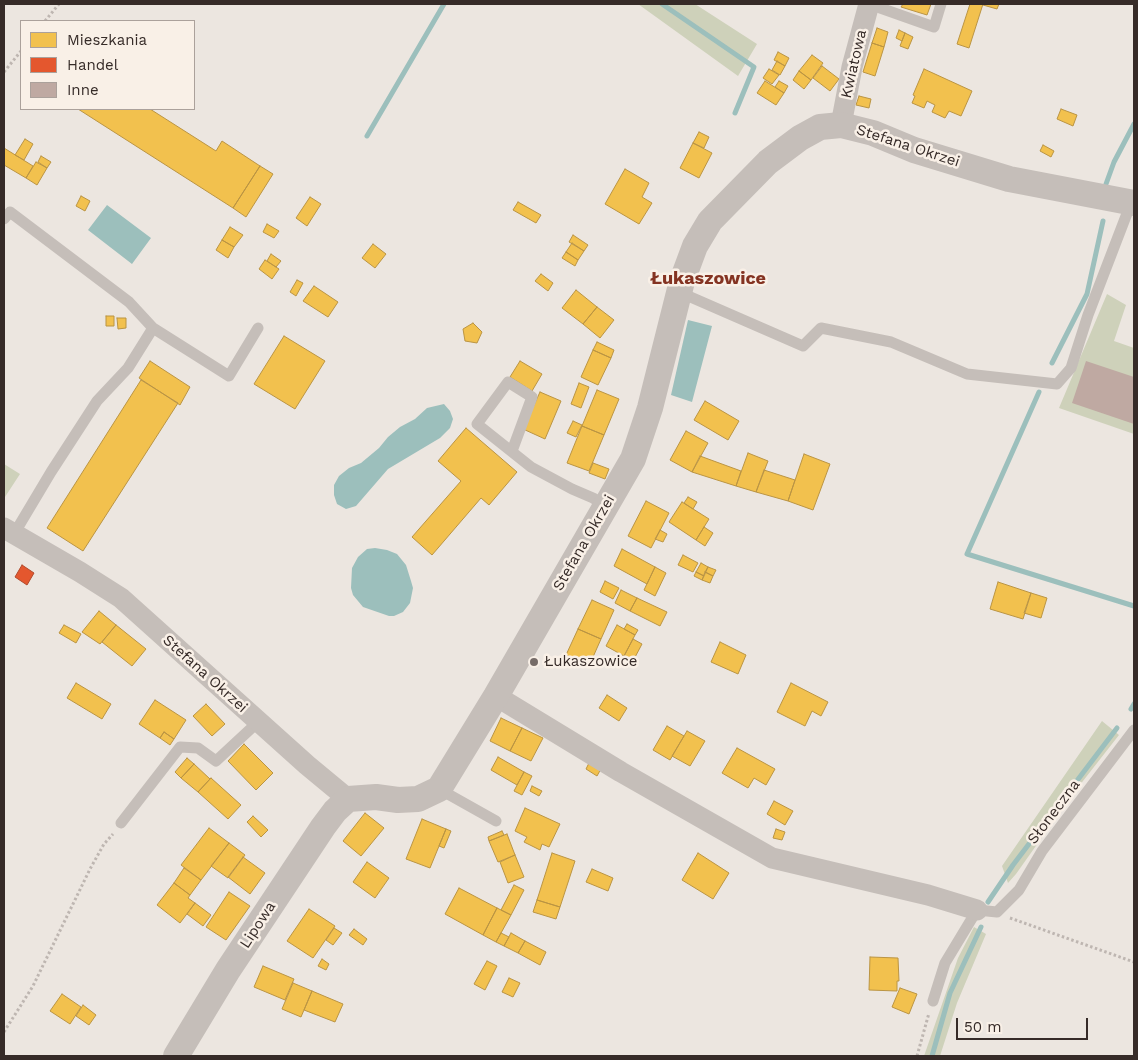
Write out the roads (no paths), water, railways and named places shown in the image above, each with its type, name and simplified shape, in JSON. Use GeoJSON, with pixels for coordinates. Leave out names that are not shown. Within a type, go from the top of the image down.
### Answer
{"type":"FeatureCollection","features":[{"type":"Feature","properties":{"kind":"street","name":"Kwiatowa"},"geometry":{"type":"LineString","coordinates":[[841,125],[852,67],[869,4]]}},
{"type":"Feature","properties":{"kind":"street","name":"Stefana Okrzei"},"geometry":{"type":"LineString","coordinates":[[439,789],[496,696],[633,459],[650,408],[679,292],[695,246],[710,221],[768,162],[800,138],[820,126],[841,125],[873,133],[914,150],[1008,179],[1133,200]]}},
{"type":"Feature","properties":{"kind":"street","name":"Stefana Okrzei"},"geometry":{"type":"LineString","coordinates":[[9,531],[121,598],[258,722],[348,799]]}},
{"type":"Feature","properties":{"kind":"street"},"geometry":{"type":"LineString","coordinates":[[496,696],[621,772],[772,858],[987,911]]}},
{"type":"Feature","properties":{"kind":"street"},"geometry":{"type":"LineString","coordinates":[[348,799],[376,797],[398,800],[418,799],[439,789]]}},
{"type":"Feature","properties":{"kind":"street","name":"Lipowa"},"geometry":{"type":"LineString","coordinates":[[176,1056],[228,970],[323,827],[348,799]]}},
{"type":"Feature","properties":{"kind":"lane"},"geometry":{"type":"LineString","coordinates":[[869,4],[934,27],[941,4]]}},
{"type":"Feature","properties":{"kind":"lane"},"geometry":{"type":"LineString","coordinates":[[679,292],[803,346],[821,328],[891,342],[967,374],[1057,384],[1071,368],[1088,315],[1133,200]]}},
{"type":"Feature","properties":{"kind":"lane"},"geometry":{"type":"LineString","coordinates":[[4,219],[10,212],[128,302],[153,328],[229,376],[258,328]]}},
{"type":"Feature","properties":{"kind":"lane"},"geometry":{"type":"LineString","coordinates":[[9,531],[51,472],[98,400],[128,368],[153,328]]}},
{"type":"Feature","properties":{"kind":"lane"},"geometry":{"type":"LineString","coordinates":[[512,451],[532,397],[508,382],[476,424],[531,467],[606,506]]}},
{"type":"Feature","properties":{"kind":"lane"},"geometry":{"type":"LineString","coordinates":[[122,823],[180,747],[198,748],[216,761],[258,722]]}},
{"type":"Feature","properties":{"kind":"lane","name":"Słoneczna"},"geometry":{"type":"LineString","coordinates":[[933,1001],[945,963],[987,911],[1019,890],[1042,851],[1134,730]]}},
{"type":"Feature","properties":{"kind":"lane"},"geometry":{"type":"LineString","coordinates":[[439,789],[496,821]]}},
{"type":"Feature","properties":{"kind":"water"},"geometry":{"type":"Polygon","coordinates":[[[107,205],[151,238],[132,264],[88,230],[107,205]]]}},
{"type":"Feature","properties":{"kind":"water"},"geometry":{"type":"Polygon","coordinates":[[[688,320],[712,326],[692,402],[671,395],[688,320]]]}},
{"type":"Feature","properties":{"kind":"water"},"geometry":{"type":"Polygon","coordinates":[[[444,404],[450,411],[453,419],[450,428],[440,438],[388,469],[356,506],[346,509],[337,504],[334,495],[334,485],[339,476],[349,468],[361,463],[400,427],[415,419],[427,408],[444,404]]]}},
{"type":"Feature","properties":{"kind":"water"},"geometry":{"type":"Polygon","coordinates":[[[375,548],[397,554],[406,565],[413,588],[410,603],[403,612],[394,616],[363,607],[353,595],[351,588],[352,568],[358,557],[367,549],[375,548]]]}},
{"type":"Feature","properties":{"kind":"waterway"},"geometry":{"type":"LineString","coordinates":[[367,136],[444,4]]}},
{"type":"Feature","properties":{"kind":"waterway"},"geometry":{"type":"LineString","coordinates":[[662,4],[754,67],[735,113]]}},
{"type":"Feature","properties":{"kind":"waterway"},"geometry":{"type":"LineString","coordinates":[[1106,184],[1114,162],[1134,124]]}},
{"type":"Feature","properties":{"kind":"waterway"},"geometry":{"type":"LineString","coordinates":[[1052,363],[1087,294],[1103,221]]}},
{"type":"Feature","properties":{"kind":"waterway"},"geometry":{"type":"LineString","coordinates":[[1039,392],[967,554],[1134,606]]}},
{"type":"Feature","properties":{"kind":"waterway"},"geometry":{"type":"LineString","coordinates":[[1131,709],[1134,704]]}},
{"type":"Feature","properties":{"kind":"waterway"},"geometry":{"type":"LineString","coordinates":[[988,902],[1013,865],[1117,728]]}},
{"type":"Feature","properties":{"kind":"waterway"},"geometry":{"type":"LineString","coordinates":[[932,1056],[950,993],[981,927]]}},
{"type":"Feature","properties":{"kind":"place","name":"Łukaszowice"},"geometry":{"type":"Point","coordinates":[534,662]}},
{"type":"Feature","properties":{"kind":"district","name":"Łukaszowice"},"geometry":{"type":"Point","coordinates":[708,279]}}]}
